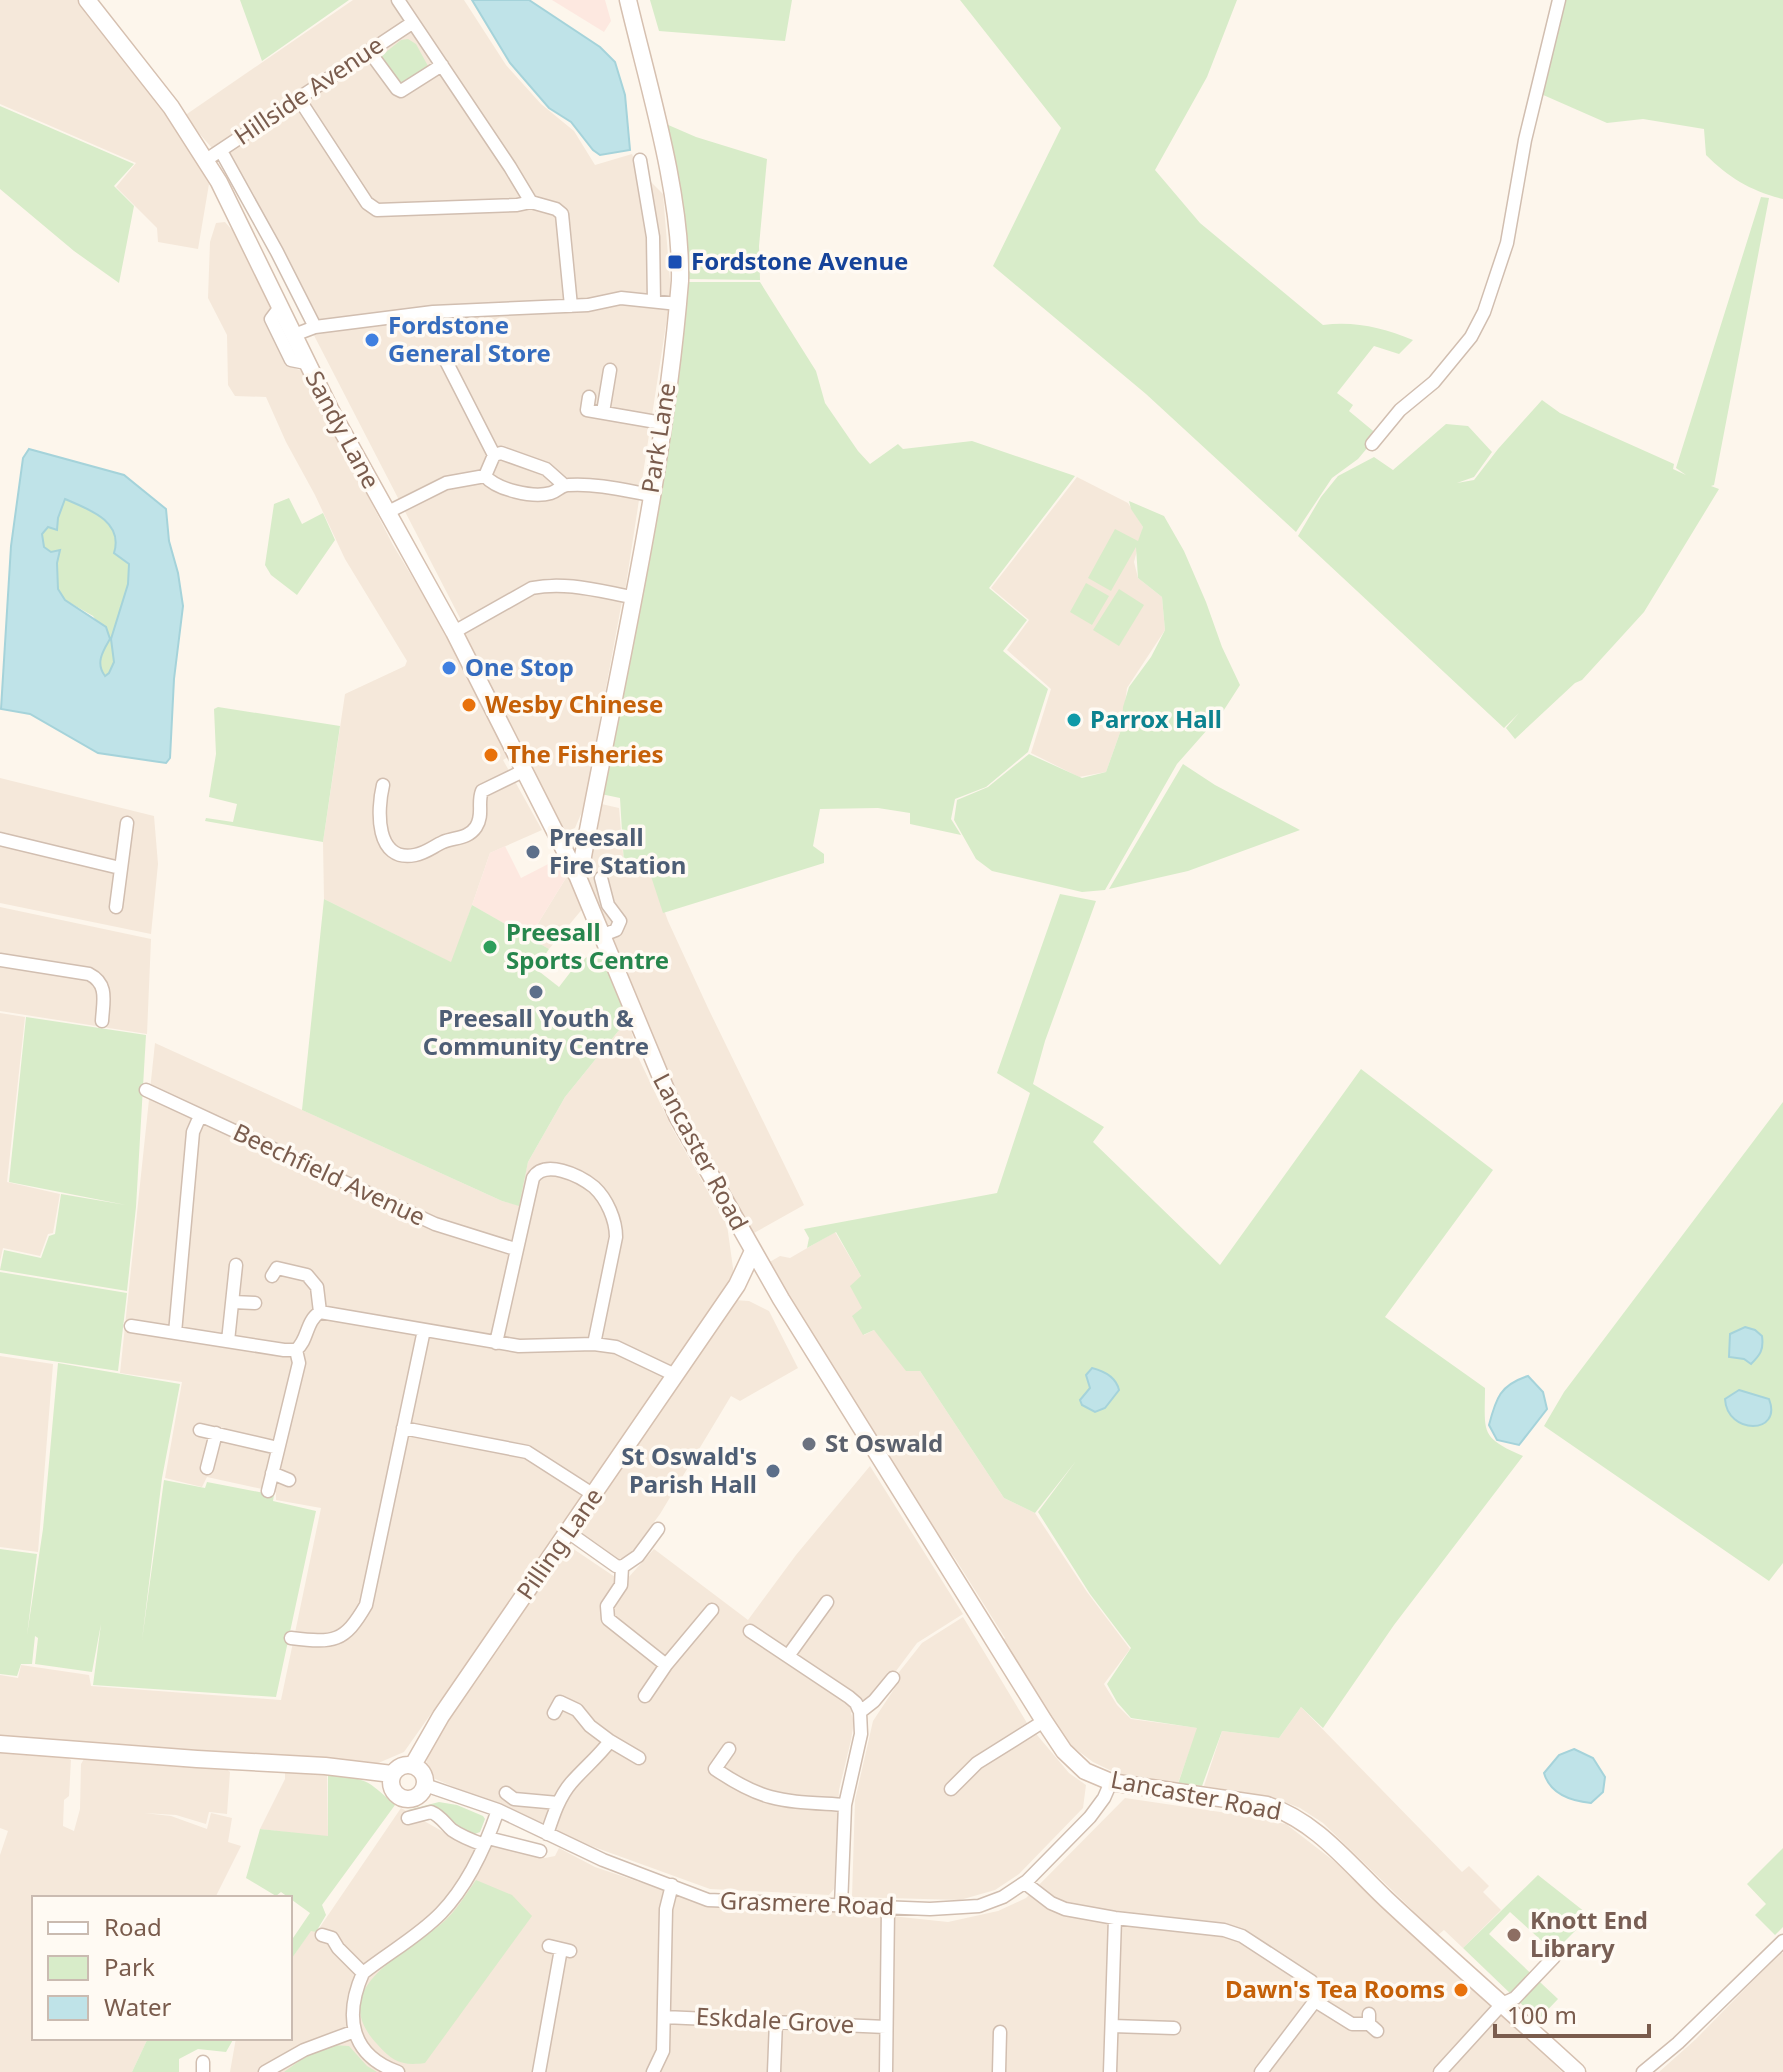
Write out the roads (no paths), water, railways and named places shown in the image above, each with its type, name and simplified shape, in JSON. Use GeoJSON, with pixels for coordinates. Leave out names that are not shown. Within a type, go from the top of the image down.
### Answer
{"type":"FeatureCollection","features":[{"type":"Feature","properties":{"kind":"main road","name":"Sandy Lane"},"geometry":{"type":"LineString","coordinates":[[87,0],[171,107],[214,155],[306,363],[454,632],[576,874]]}},
{"type":"Feature","properties":{"kind":"main road","name":"Park Lane"},"geometry":{"type":"LineString","coordinates":[[576,874],[581,867],[651,495],[681,266],[666,163],[628,0]]}},
{"type":"Feature","properties":{"kind":"main road"},"geometry":{"type":"LineString","coordinates":[[559,842],[581,833],[587,834]]}},
{"type":"Feature","properties":{"kind":"main road","name":"Lancaster Road"},"geometry":{"type":"LineString","coordinates":[[576,874],[667,1096],[771,1281],[1064,1751],[1085,1771],[1111,1782],[1267,1805],[1289,1812],[1321,1834],[1387,1900],[1577,2072]]}},
{"type":"Feature","properties":{"kind":"main road","name":"Pilling Lane"},"geometry":{"type":"LineString","coordinates":[[413,1765],[441,1716],[756,1255]]}},
{"type":"Feature","properties":{"kind":"main road"},"geometry":{"type":"LineString","coordinates":[[737,1285],[771,1281]]}},
{"type":"Feature","properties":{"kind":"main road"},"geometry":{"type":"LineString","coordinates":[[0,1744],[325,1766],[392,1774]]}},
{"type":"Feature","properties":{"kind":"main road"},"geometry":{"type":"LineString","coordinates":[[413,1765],[422,1772],[425,1785],[417,1795],[402,1797],[391,1786],[392,1774],[399,1767],[413,1765]]}},
{"type":"Feature","properties":{"kind":"street"},"geometry":{"type":"LineString","coordinates":[[398,0],[531,202]]}},
{"type":"Feature","properties":{"kind":"street"},"geometry":{"type":"LineString","coordinates":[[1372,444],[1400,410],[1434,382],[1471,337],[1484,312],[1507,243],[1525,140],[1559,0]]}},
{"type":"Feature","properties":{"kind":"street","name":"Hillside Avenue"},"geometry":{"type":"LineString","coordinates":[[214,155],[412,23]]}},
{"type":"Feature","properties":{"kind":"street"},"geometry":{"type":"LineString","coordinates":[[369,51],[401,91],[442,65]]}},
{"type":"Feature","properties":{"kind":"street"},"geometry":{"type":"LineString","coordinates":[[299,99],[371,207],[382,210],[531,202],[556,209],[562,214],[571,306]]}},
{"type":"Feature","properties":{"kind":"street","name":"Sandy Lane"},"geometry":{"type":"LineString","coordinates":[[214,155],[277,252],[315,327]]}},
{"type":"Feature","properties":{"kind":"street"},"geometry":{"type":"LineString","coordinates":[[640,160],[653,237],[654,301]]}},
{"type":"Feature","properties":{"kind":"street"},"geometry":{"type":"LineString","coordinates":[[294,335],[315,327],[433,312],[600,304],[621,298],[678,304]]}},
{"type":"Feature","properties":{"kind":"street"},"geometry":{"type":"LineString","coordinates":[[280,307],[271,319],[291,360],[306,363]]}},
{"type":"Feature","properties":{"kind":"street"},"geometry":{"type":"LineString","coordinates":[[445,359],[494,455]]}},
{"type":"Feature","properties":{"kind":"street"},"geometry":{"type":"LineString","coordinates":[[603,412],[610,370]]}},
{"type":"Feature","properties":{"kind":"street"},"geometry":{"type":"LineString","coordinates":[[589,397],[587,410],[662,423]]}},
{"type":"Feature","properties":{"kind":"street"},"geometry":{"type":"LineString","coordinates":[[494,455],[501,453],[535,463],[564,485]]}},
{"type":"Feature","properties":{"kind":"street"},"geometry":{"type":"LineString","coordinates":[[485,476],[494,455]]}},
{"type":"Feature","properties":{"kind":"street"},"geometry":{"type":"LineString","coordinates":[[386,513],[446,483],[485,476],[499,486],[536,493],[549,494],[564,485],[597,486],[651,495]]}},
{"type":"Feature","properties":{"kind":"street"},"geometry":{"type":"LineString","coordinates":[[454,632],[532,588],[545,585],[632,597]]}},
{"type":"Feature","properties":{"kind":"street"},"geometry":{"type":"LineString","coordinates":[[383,785],[378,815],[380,831],[391,849],[407,856],[426,852],[470,833],[479,820],[482,791],[523,771]]}},
{"type":"Feature","properties":{"kind":"street"},"geometry":{"type":"LineString","coordinates":[[116,907],[127,823]]}},
{"type":"Feature","properties":{"kind":"street"},"geometry":{"type":"LineString","coordinates":[[0,839],[120,868]]}},
{"type":"Feature","properties":{"kind":"street"},"geometry":{"type":"LineString","coordinates":[[601,878],[608,905],[620,921],[616,930],[603,935]]}},
{"type":"Feature","properties":{"kind":"street"},"geometry":{"type":"LineString","coordinates":[[0,960],[89,974],[97,978],[104,989],[102,1021]]}},
{"type":"Feature","properties":{"kind":"street","name":"Beechfield Avenue"},"geometry":{"type":"LineString","coordinates":[[146,1090],[435,1224],[515,1249]]}},
{"type":"Feature","properties":{"kind":"street"},"geometry":{"type":"LineString","coordinates":[[175,1333],[193,1132],[200,1116]]}},
{"type":"Feature","properties":{"kind":"street"},"geometry":{"type":"LineString","coordinates":[[496,1343],[533,1178],[539,1170],[554,1168],[585,1182],[599,1193],[615,1221],[616,1237],[594,1344]]}},
{"type":"Feature","properties":{"kind":"street"},"geometry":{"type":"LineString","coordinates":[[228,1341],[236,1265]]}},
{"type":"Feature","properties":{"kind":"street"},"geometry":{"type":"LineString","coordinates":[[272,1276],[277,1268],[307,1275],[317,1287],[320,1312]]}},
{"type":"Feature","properties":{"kind":"street"},"geometry":{"type":"LineString","coordinates":[[233,1302],[255,1303]]}},
{"type":"Feature","properties":{"kind":"street"},"geometry":{"type":"LineString","coordinates":[[131,1326],[296,1350],[304,1341],[313,1317],[320,1312],[519,1346],[594,1344],[616,1347],[675,1375]]}},
{"type":"Feature","properties":{"kind":"street"},"geometry":{"type":"LineString","coordinates":[[291,1638],[324,1642],[350,1631],[366,1605],[424,1330]]}},
{"type":"Feature","properties":{"kind":"street"},"geometry":{"type":"LineString","coordinates":[[268,1491],[299,1363],[296,1350]]}},
{"type":"Feature","properties":{"kind":"street"},"geometry":{"type":"LineString","coordinates":[[403,1428],[527,1452],[594,1495]]}},
{"type":"Feature","properties":{"kind":"street"},"geometry":{"type":"LineString","coordinates":[[200,1430],[278,1448]]}},
{"type":"Feature","properties":{"kind":"street"},"geometry":{"type":"LineString","coordinates":[[207,1468],[216,1433]]}},
{"type":"Feature","properties":{"kind":"street"},"geometry":{"type":"LineString","coordinates":[[272,1473],[289,1480]]}},
{"type":"Feature","properties":{"kind":"street"},"geometry":{"type":"LineString","coordinates":[[568,1532],[616,1566],[622,1567],[638,1556],[658,1529]]}},
{"type":"Feature","properties":{"kind":"street"},"geometry":{"type":"LineString","coordinates":[[622,1567],[621,1585],[607,1606],[608,1619],[666,1665]]}},
{"type":"Feature","properties":{"kind":"street"},"geometry":{"type":"LineString","coordinates":[[788,1656],[827,1602]]}},
{"type":"Feature","properties":{"kind":"street"},"geometry":{"type":"LineString","coordinates":[[645,1696],[666,1665],[712,1610]]}},
{"type":"Feature","properties":{"kind":"street"},"geometry":{"type":"LineString","coordinates":[[750,1631],[849,1697],[860,1712],[861,1734],[845,1805],[841,1906]]}},
{"type":"Feature","properties":{"kind":"street"},"geometry":{"type":"LineString","coordinates":[[860,1712],[893,1678]]}},
{"type":"Feature","properties":{"kind":"street"},"geometry":{"type":"LineString","coordinates":[[558,1702],[577,1710],[590,1726],[639,1758]]}},
{"type":"Feature","properties":{"kind":"street"},"geometry":{"type":"LineString","coordinates":[[951,1789],[977,1763],[1044,1721]]}},
{"type":"Feature","properties":{"kind":"street"},"geometry":{"type":"LineString","coordinates":[[547,1834],[558,1803],[570,1784],[596,1760],[610,1741]]}},
{"type":"Feature","properties":{"kind":"street"},"geometry":{"type":"LineString","coordinates":[[729,1749],[712,1772],[761,1796],[781,1801],[845,1805]]}},
{"type":"Feature","properties":{"kind":"street","name":"Grasmere Road"},"geometry":{"type":"LineString","coordinates":[[425,1785],[498,1810],[603,1860],[708,1900],[888,1908],[979,1906],[1003,1897],[1025,1883],[1090,1817],[1111,1782]]}},
{"type":"Feature","properties":{"kind":"street"},"geometry":{"type":"LineString","coordinates":[[506,1793],[514,1799],[558,1803]]}},
{"type":"Feature","properties":{"kind":"street"},"geometry":{"type":"LineString","coordinates":[[398,2072],[385,2067],[367,2052],[351,2018],[352,2000],[363,1973],[442,1912],[486,1842],[498,1810]]}},
{"type":"Feature","properties":{"kind":"street"},"geometry":{"type":"LineString","coordinates":[[414,1820],[431,1812],[461,1835],[540,1851]]}},
{"type":"Feature","properties":{"kind":"street"},"geometry":{"type":"LineString","coordinates":[[1025,1883],[1051,1903],[1065,1909],[1224,1930],[1242,1936],[1311,1981],[1318,1992],[1315,2001],[1261,2072]]}},
{"type":"Feature","properties":{"kind":"street"},"geometry":{"type":"LineString","coordinates":[[653,2072],[663,2051],[666,1909],[672,1885]]}},
{"type":"Feature","properties":{"kind":"street"},"geometry":{"type":"LineString","coordinates":[[886,2072],[888,1908]]}},
{"type":"Feature","properties":{"kind":"street"},"geometry":{"type":"LineString","coordinates":[[1110,2072],[1115,1918]]}},
{"type":"Feature","properties":{"kind":"street"},"geometry":{"type":"LineString","coordinates":[[331,1935],[338,1948],[363,1973]]}},
{"type":"Feature","properties":{"kind":"street"},"geometry":{"type":"LineString","coordinates":[[1643,2072],[1678,2043],[1783,1941]]}},
{"type":"Feature","properties":{"kind":"street"},"geometry":{"type":"LineString","coordinates":[[539,2072],[560,1949]]}},
{"type":"Feature","properties":{"kind":"street"},"geometry":{"type":"LineString","coordinates":[[1440,2072],[1502,2004],[1515,1998],[1554,1957]]}},
{"type":"Feature","properties":{"kind":"street"},"geometry":{"type":"LineString","coordinates":[[1315,2001],[1352,2024],[1372,2023]]}},
{"type":"Feature","properties":{"kind":"street","name":"Eskdale Grove"},"geometry":{"type":"LineString","coordinates":[[664,2017],[886,2027]]}},
{"type":"Feature","properties":{"kind":"street"},"geometry":{"type":"LineString","coordinates":[[774,2072],[776,2021]]}},
{"type":"Feature","properties":{"kind":"street"},"geometry":{"type":"LineString","coordinates":[[1112,2026],[1174,2028]]}},
{"type":"Feature","properties":{"kind":"street"},"geometry":{"type":"LineString","coordinates":[[265,2072],[304,2050],[355,2031]]}},
{"type":"Feature","properties":{"kind":"street"},"geometry":{"type":"LineString","coordinates":[[999,2072],[1001,2033]]}},
{"type":"Feature","properties":{"kind":"water"},"geometry":{"type":"Polygon","coordinates":[[[472,0],[529,0],[600,47],[615,62],[625,95],[630,150],[600,155],[593,150],[571,122],[549,108],[510,63],[472,0]]]}},
{"type":"Feature","properties":{"kind":"water"},"geometry":{"type":"Polygon","coordinates":[[[29,449],[124,475],[166,509],[169,541],[183,606],[174,679],[170,758],[166,763],[98,753],[30,714],[1,709],[11,546],[23,458],[29,449]],[[65,499],[57,530],[48,527],[42,534],[44,547],[51,552],[60,550],[58,589],[65,600],[106,627],[110,639],[100,662],[105,676],[114,662],[111,639],[128,584],[129,564],[114,553],[116,542],[109,524],[93,512],[65,499]]]}},
{"type":"Feature","properties":{"kind":"water"},"geometry":{"type":"Polygon","coordinates":[[[1745,1327],[1762,1336],[1761,1352],[1751,1364],[1744,1359],[1729,1357],[1730,1334],[1745,1327]]]}},
{"type":"Feature","properties":{"kind":"water"},"geometry":{"type":"Polygon","coordinates":[[[1092,1368],[1109,1375],[1119,1390],[1105,1408],[1095,1412],[1082,1405],[1080,1400],[1090,1388],[1086,1375],[1092,1368]]]}},
{"type":"Feature","properties":{"kind":"water"},"geometry":{"type":"Polygon","coordinates":[[[1528,1376],[1543,1392],[1547,1409],[1519,1445],[1497,1440],[1489,1425],[1497,1400],[1505,1388],[1528,1376]]]}},
{"type":"Feature","properties":{"kind":"water"},"geometry":{"type":"Polygon","coordinates":[[[1739,1390],[1769,1399],[1771,1411],[1762,1424],[1743,1424],[1728,1411],[1725,1399],[1739,1390]]]}},
{"type":"Feature","properties":{"kind":"water"},"geometry":{"type":"Polygon","coordinates":[[[1574,1749],[1593,1758],[1605,1777],[1603,1792],[1591,1803],[1562,1795],[1551,1786],[1544,1773],[1559,1755],[1574,1749]]]}},
{"type":"Feature","properties":{"kind":"place","name":"Fordstone Avenue"},"geometry":{"type":"Point","coordinates":[675,262]}},
{"type":"Feature","properties":{"kind":"place","name":"Fordstone General Store"},"geometry":{"type":"Point","coordinates":[372,340]}},
{"type":"Feature","properties":{"kind":"place","name":"One Stop"},"geometry":{"type":"Point","coordinates":[449,668]}},
{"type":"Feature","properties":{"kind":"place","name":"Wesby Chinese"},"geometry":{"type":"Point","coordinates":[469,705]}},
{"type":"Feature","properties":{"kind":"place","name":"Parrox Hall"},"geometry":{"type":"Point","coordinates":[1074,720]}},
{"type":"Feature","properties":{"kind":"place","name":"The Fisheries"},"geometry":{"type":"Point","coordinates":[491,755]}},
{"type":"Feature","properties":{"kind":"place","name":"Preesall Fire Station"},"geometry":{"type":"Point","coordinates":[533,852]}},
{"type":"Feature","properties":{"kind":"place","name":"Preesall Sports Centre"},"geometry":{"type":"Point","coordinates":[490,947]}},
{"type":"Feature","properties":{"kind":"place","name":"Preesall Youth & Community Centre"},"geometry":{"type":"Point","coordinates":[536,992]}},
{"type":"Feature","properties":{"kind":"place","name":"St Oswald"},"geometry":{"type":"Point","coordinates":[809,1444]}},
{"type":"Feature","properties":{"kind":"place","name":"St Oswald's Parish Hall"},"geometry":{"type":"Point","coordinates":[773,1471]}},
{"type":"Feature","properties":{"kind":"place","name":"Knott End Library"},"geometry":{"type":"Point","coordinates":[1514,1935]}},
{"type":"Feature","properties":{"kind":"place","name":"Dawn's Tea Rooms"},"geometry":{"type":"Point","coordinates":[1461,1990]}}]}
